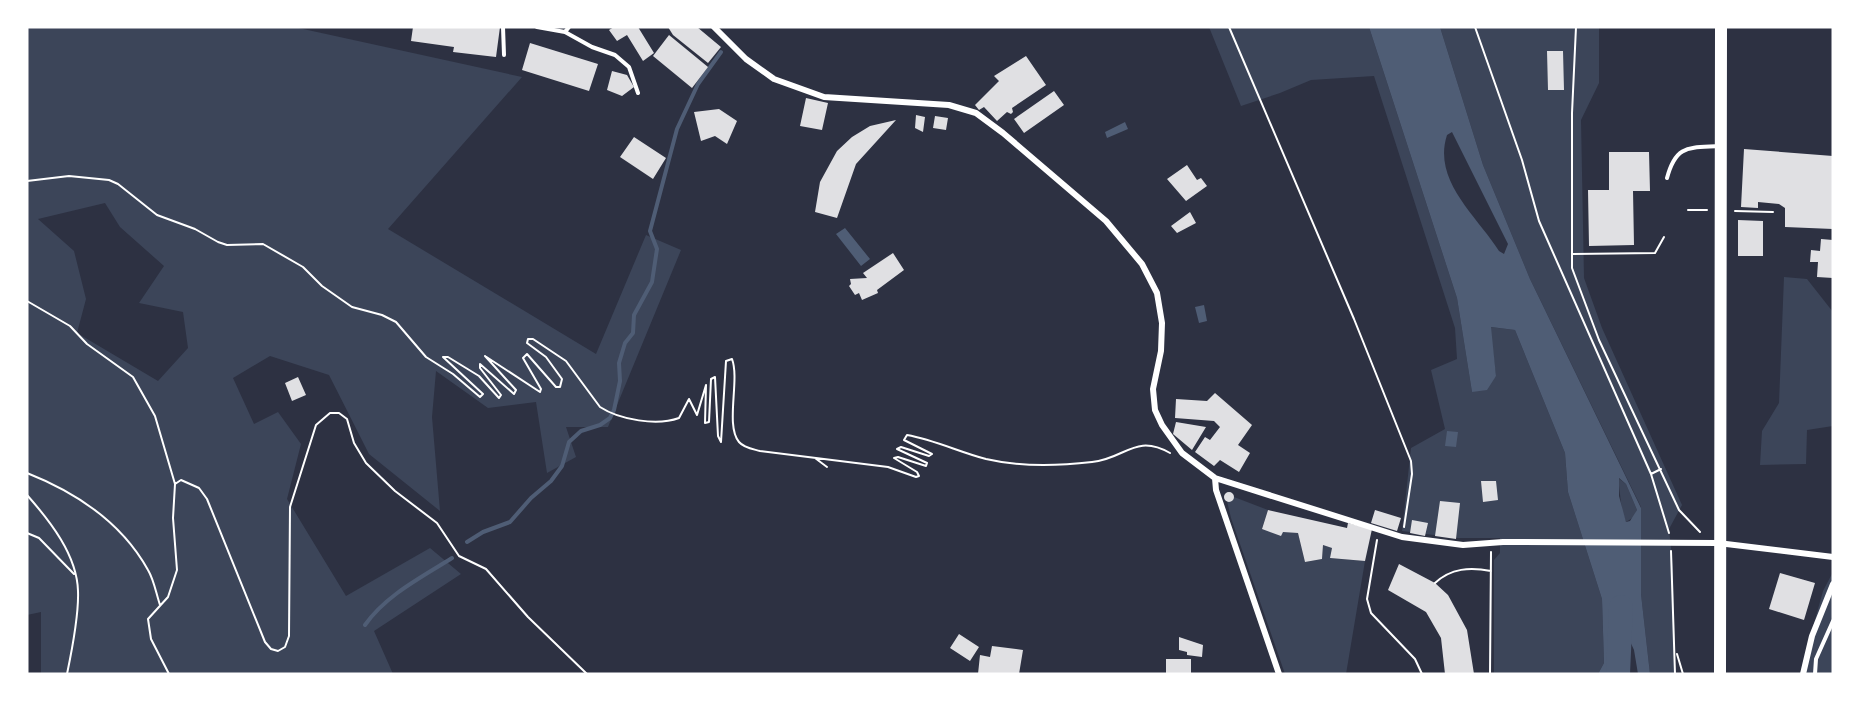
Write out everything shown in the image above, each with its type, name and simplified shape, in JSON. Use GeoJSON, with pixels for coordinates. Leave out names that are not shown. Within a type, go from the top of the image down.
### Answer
{"type":"FeatureCollection","features":[{"type":"Feature","properties":{"kind":"main road"},"geometry":{"type":"LineString","coordinates":[[1720,674],[1718,543],[1721,27]]}},
{"type":"Feature","properties":{"kind":"street"},"geometry":{"type":"LineString","coordinates":[[714,27],[746,59],[774,79],[824,97],[949,105],[976,113],[1003,133],[1106,221],[1142,264],[1157,293],[1162,323],[1161,351],[1153,389],[1155,410],[1162,425],[1182,453],[1215,478],[1402,537],[1463,545],[1503,542],[1718,543],[1833,557]]}},
{"type":"Feature","properties":{"kind":"street"},"geometry":{"type":"LineString","coordinates":[[1215,478],[1216,490],[1279,674]]}},
{"type":"Feature","properties":{"kind":"street"},"geometry":{"type":"LineString","coordinates":[[1803,674],[1812,636],[1833,584]]}},
{"type":"Feature","properties":{"kind":"lane"},"geometry":{"type":"LineString","coordinates":[[503,27],[504,55]]}},
{"type":"Feature","properties":{"kind":"lane"},"geometry":{"type":"LineString","coordinates":[[537,27],[565,32],[592,47],[615,55],[628,68],[638,93]]}},
{"type":"Feature","properties":{"kind":"lane"},"geometry":{"type":"LineString","coordinates":[[565,32],[568,27]]}},
{"type":"Feature","properties":{"kind":"lane"},"geometry":{"type":"LineString","coordinates":[[1667,178],[1672,160],[1678,153],[1685,149],[1721,146]]}},
{"type":"Feature","properties":{"kind":"lane"},"geometry":{"type":"LineString","coordinates":[[1815,674],[1816,659],[1833,621]]}},
{"type":"Feature","properties":{"kind":"path"},"geometry":{"type":"LineString","coordinates":[[1229,27],[1354,319],[1411,461],[1412,474],[1402,537]]}},
{"type":"Feature","properties":{"kind":"path"},"geometry":{"type":"LineString","coordinates":[[1475,27],[1522,160],[1539,221],[1651,474],[1663,507],[1670,540]]}},
{"type":"Feature","properties":{"kind":"path"},"geometry":{"type":"LineString","coordinates":[[1576,27],[1572,114],[1572,268],[1599,340],[1679,510],[1694,529],[1718,543]]}},
{"type":"Feature","properties":{"kind":"path"},"geometry":{"type":"LineString","coordinates":[[29,181],[69,176],[109,180],[118,184],[151,212],[195,229],[227,245],[253,243],[271,248],[303,267],[322,286],[352,307],[376,313],[396,322],[426,357],[453,374],[480,397],[483,393],[443,357],[448,357],[479,376],[499,398],[501,395],[480,368],[480,364],[514,394],[517,392],[485,359],[486,355],[540,392],[541,389],[523,358],[527,354],[552,383],[560,387],[562,379],[552,364],[527,343],[528,339],[533,339],[566,362],[589,395],[600,407],[611,412],[664,422],[681,416],[689,399],[697,415],[706,385],[705,423],[709,422],[713,377],[718,440],[721,442],[726,361],[732,359],[734,427],[737,440],[743,446],[760,451],[888,467],[919,477],[917,472],[894,458],[927,464],[897,449],[901,447],[932,456],[904,440],[907,435],[935,440],[985,458],[1023,465],[1093,462],[1120,454],[1135,446],[1144,445],[1163,449],[1177,460]]}},
{"type":"Feature","properties":{"kind":"path"},"geometry":{"type":"LineString","coordinates":[[1688,210],[1707,210]]}},
{"type":"Feature","properties":{"kind":"path"},"geometry":{"type":"LineString","coordinates":[[1732,211],[1773,212]]}},
{"type":"Feature","properties":{"kind":"path"},"geometry":{"type":"LineString","coordinates":[[1573,254],[1655,253],[1664,237]]}},
{"type":"Feature","properties":{"kind":"path"},"geometry":{"type":"LineString","coordinates":[[27,301],[70,326],[87,344],[133,377],[155,416],[175,484],[173,518],[177,570],[168,597],[148,619],[151,639],[169,674]]}},
{"type":"Feature","properties":{"kind":"path"},"geometry":{"type":"LineString","coordinates":[[175,484],[181,480],[189,482],[207,499],[266,642],[271,649],[278,651],[285,647],[289,636],[288,527],[294,488],[316,425],[330,413],[339,413],[347,419],[354,443],[366,463],[395,491],[437,523],[459,556],[486,569],[528,617],[587,674]]}},
{"type":"Feature","properties":{"kind":"path"},"geometry":{"type":"LineString","coordinates":[[815,458],[827,467]]}},
{"type":"Feature","properties":{"kind":"path"},"geometry":{"type":"LineString","coordinates":[[1651,474],[1661,469]]}},
{"type":"Feature","properties":{"kind":"path"},"geometry":{"type":"LineString","coordinates":[[27,473],[61,486],[113,525],[148,570],[160,605]]}},
{"type":"Feature","properties":{"kind":"path"},"geometry":{"type":"LineString","coordinates":[[27,495],[51,522],[71,562],[78,591],[67,674]]}},
{"type":"Feature","properties":{"kind":"path"},"geometry":{"type":"LineString","coordinates":[[1382,529],[1372,561],[1367,599],[1371,613],[1415,659],[1422,674]]}},
{"type":"Feature","properties":{"kind":"path"},"geometry":{"type":"LineString","coordinates":[[27,533],[39,538],[74,575]]}},
{"type":"Feature","properties":{"kind":"path"},"geometry":{"type":"LineString","coordinates":[[1490,674],[1491,543]]}},
{"type":"Feature","properties":{"kind":"path"},"geometry":{"type":"LineString","coordinates":[[1671,551],[1677,651],[1675,674]]}},
{"type":"Feature","properties":{"kind":"path"},"geometry":{"type":"LineString","coordinates":[[1435,584],[1444,574],[1462,569],[1491,571]]}},
{"type":"Feature","properties":{"kind":"path"},"geometry":{"type":"LineString","coordinates":[[1677,651],[1683,674]]}},
{"type":"Feature","properties":{"kind":"shaded area"},"geometry":{"type":"Polygon","coordinates":[[[27,27],[294,27],[522,77],[388,229],[596,354],[646,235],[681,250],[608,427],[566,427],[576,457],[547,473],[536,402],[488,408],[436,371],[432,417],[440,511],[369,454],[329,375],[270,356],[233,378],[254,424],[278,412],[301,444],[287,499],[346,596],[430,548],[461,574],[374,631],[393,674],[41,674],[41,612],[27,615],[27,27]],[[105,203],[38,219],[74,251],[86,299],[77,333],[158,381],[188,348],[183,312],[139,303],[164,266],[120,227],[105,203]]]}},
{"type":"Feature","properties":{"kind":"shaded area"},"geometry":{"type":"Polygon","coordinates":[[[1209,27],[1369,27],[1457,298],[1472,392],[1496,376],[1490,327],[1515,330],[1565,453],[1568,492],[1602,599],[1604,663],[1598,674],[1494,674],[1494,560],[1500,553],[1500,538],[1458,538],[1402,531],[1411,448],[1445,429],[1431,370],[1457,359],[1455,328],[1374,76],[1311,80],[1241,106],[1209,27]]]}},
{"type":"Feature","properties":{"kind":"shaded area"},"geometry":{"type":"Polygon","coordinates":[[[1369,27],[1440,27],[1483,165],[1530,279],[1641,508],[1641,594],[1650,674],[1638,674],[1634,650],[1624,628],[1609,674],[1598,674],[1604,663],[1602,599],[1568,492],[1565,453],[1515,330],[1491,327],[1496,376],[1487,390],[1472,392],[1457,298],[1369,27]],[[1452,132],[1447,135],[1444,152],[1451,183],[1469,211],[1499,251],[1504,254],[1508,244],[1452,132]],[[1619,478],[1619,496],[1626,522],[1630,521],[1637,510],[1626,484],[1619,478]]]}},
{"type":"Feature","properties":{"kind":"shaded area"},"geometry":{"type":"Polygon","coordinates":[[[1440,27],[1599,27],[1599,83],[1581,120],[1584,278],[1602,328],[1682,505],[1669,529],[1673,567],[1675,674],[1650,674],[1641,594],[1641,507],[1530,279],[1483,165],[1440,27]]]}},
{"type":"Feature","properties":{"kind":"shaded area"},"geometry":{"type":"Polygon","coordinates":[[[1125,122],[1128,129],[1107,138],[1105,132],[1125,122]]]}},
{"type":"Feature","properties":{"kind":"shaded area"},"geometry":{"type":"Polygon","coordinates":[[[845,228],[870,259],[861,266],[836,234],[845,228]]]}},
{"type":"Feature","properties":{"kind":"shaded area"},"geometry":{"type":"Polygon","coordinates":[[[1784,277],[1807,279],[1833,312],[1833,426],[1807,430],[1806,464],[1760,465],[1762,431],[1779,403],[1784,277]]]}},
{"type":"Feature","properties":{"kind":"shaded area"},"geometry":{"type":"Polygon","coordinates":[[[1204,305],[1207,321],[1199,323],[1195,307],[1204,305]]]}},
{"type":"Feature","properties":{"kind":"shaded area"},"geometry":{"type":"Polygon","coordinates":[[[1447,431],[1458,432],[1456,447],[1445,446],[1447,431]]]}},
{"type":"Feature","properties":{"kind":"shaded area"},"geometry":{"type":"Polygon","coordinates":[[[1618,478],[1626,484],[1637,510],[1634,517],[1626,522],[1622,511],[1618,478]]]}},
{"type":"Feature","properties":{"kind":"shaded area"},"geometry":{"type":"Polygon","coordinates":[[[1234,497],[1268,510],[1262,528],[1298,533],[1305,562],[1322,559],[1323,545],[1332,548],[1330,558],[1365,561],[1346,674],[1285,674],[1231,518],[1227,501],[1232,501],[1234,497]]]}},
{"type":"Feature","properties":{"kind":"shaded area"},"geometry":{"type":"Polygon","coordinates":[[[1833,572],[1833,674],[1800,674],[1823,591],[1833,572]]]}},
{"type":"Feature","properties":{"kind":"building"},"geometry":{"type":"Polygon","coordinates":[[[413,27],[500,27],[496,57],[453,52],[454,47],[411,41],[413,27]]]}},
{"type":"Feature","properties":{"kind":"building"},"geometry":{"type":"Polygon","coordinates":[[[614,27],[638,27],[654,53],[643,61],[627,35],[617,41],[609,30],[614,27]]]}},
{"type":"Feature","properties":{"kind":"building"},"geometry":{"type":"Polygon","coordinates":[[[668,27],[697,27],[721,47],[708,63],[673,35],[668,27]]]}},
{"type":"Feature","properties":{"kind":"building"},"geometry":{"type":"Polygon","coordinates":[[[669,35],[708,67],[692,88],[653,56],[669,35]]]}},
{"type":"Feature","properties":{"kind":"building"},"geometry":{"type":"Polygon","coordinates":[[[530,43],[598,64],[589,91],[522,70],[530,43]]]}},
{"type":"Feature","properties":{"kind":"building"},"geometry":{"type":"Polygon","coordinates":[[[1547,51],[1563,51],[1564,90],[1548,90],[1547,51]]]}},
{"type":"Feature","properties":{"kind":"building"},"geometry":{"type":"Polygon","coordinates":[[[1026,56],[1046,85],[1012,108],[1011,114],[1007,112],[997,121],[984,107],[979,110],[975,105],[999,81],[994,76],[1026,56]]]}},
{"type":"Feature","properties":{"kind":"building"},"geometry":{"type":"Polygon","coordinates":[[[612,71],[627,75],[634,87],[622,96],[607,90],[612,71]]]}},
{"type":"Feature","properties":{"kind":"building"},"geometry":{"type":"Polygon","coordinates":[[[1054,91],[1064,105],[1024,133],[1014,119],[1054,91]]]}},
{"type":"Feature","properties":{"kind":"building"},"geometry":{"type":"Polygon","coordinates":[[[806,98],[828,103],[822,130],[800,126],[806,98]]]}},
{"type":"Feature","properties":{"kind":"building"},"geometry":{"type":"Polygon","coordinates":[[[719,109],[737,121],[727,144],[715,136],[701,141],[694,112],[719,109]]]}},
{"type":"Feature","properties":{"kind":"building"},"geometry":{"type":"Polygon","coordinates":[[[916,115],[925,117],[923,132],[915,128],[916,115]]]}},
{"type":"Feature","properties":{"kind":"building"},"geometry":{"type":"Polygon","coordinates":[[[935,116],[948,118],[946,130],[933,128],[935,116]]]}},
{"type":"Feature","properties":{"kind":"building"},"geometry":{"type":"Polygon","coordinates":[[[896,120],[856,164],[837,218],[815,212],[820,182],[837,151],[852,137],[870,126],[896,120]]]}},
{"type":"Feature","properties":{"kind":"building"},"geometry":{"type":"Polygon","coordinates":[[[634,137],[666,158],[653,179],[620,157],[634,137]]]}},
{"type":"Feature","properties":{"kind":"building"},"geometry":{"type":"Polygon","coordinates":[[[1744,149],[1833,156],[1833,229],[1785,227],[1785,208],[1779,204],[1758,202],[1758,208],[1741,207],[1744,149]]]}},
{"type":"Feature","properties":{"kind":"building"},"geometry":{"type":"Polygon","coordinates":[[[1609,152],[1649,152],[1650,191],[1633,191],[1634,245],[1589,246],[1588,190],[1609,190],[1609,152]]]}},
{"type":"Feature","properties":{"kind":"building"},"geometry":{"type":"Polygon","coordinates":[[[1187,165],[1197,180],[1201,178],[1207,186],[1186,201],[1167,179],[1187,165]]]}},
{"type":"Feature","properties":{"kind":"building"},"geometry":{"type":"Polygon","coordinates":[[[1190,212],[1196,223],[1177,233],[1171,226],[1190,212]]]}},
{"type":"Feature","properties":{"kind":"building"},"geometry":{"type":"Polygon","coordinates":[[[1738,220],[1763,221],[1763,256],[1738,256],[1738,220]]]}},
{"type":"Feature","properties":{"kind":"building"},"geometry":{"type":"Polygon","coordinates":[[[1821,239],[1833,240],[1833,278],[1817,277],[1818,262],[1810,262],[1811,250],[1820,251],[1821,239]]]}},
{"type":"Feature","properties":{"kind":"building"},"geometry":{"type":"Polygon","coordinates":[[[893,253],[904,270],[877,290],[878,293],[862,300],[859,293],[855,295],[849,286],[850,279],[867,278],[863,273],[893,253]]]}},
{"type":"Feature","properties":{"kind":"building"},"geometry":{"type":"Polygon","coordinates":[[[298,377],[306,395],[292,401],[285,383],[298,377]]]}},
{"type":"Feature","properties":{"kind":"building"},"geometry":{"type":"Polygon","coordinates":[[[1215,393],[1252,425],[1238,445],[1250,453],[1239,472],[1220,460],[1214,466],[1195,452],[1205,437],[1210,440],[1220,427],[1214,421],[1175,418],[1176,399],[1207,401],[1215,393]]]}},
{"type":"Feature","properties":{"kind":"building"},"geometry":{"type":"Polygon","coordinates":[[[1176,422],[1206,427],[1192,450],[1173,434],[1176,422]]]}},
{"type":"Feature","properties":{"kind":"building"},"geometry":{"type":"Polygon","coordinates":[[[1481,481],[1496,481],[1498,500],[1483,502],[1481,481]]]}},
{"type":"Feature","properties":{"kind":"building"},"geometry":{"type":"Polygon","coordinates":[[[1229,492],[1233,493],[1233,501],[1229,502],[1225,501],[1224,497],[1225,493],[1229,492]]]}},
{"type":"Feature","properties":{"kind":"building"},"geometry":{"type":"Polygon","coordinates":[[[1440,501],[1460,503],[1456,539],[1435,536],[1440,501]]]}},
{"type":"Feature","properties":{"kind":"building"},"geometry":{"type":"Polygon","coordinates":[[[1268,510],[1347,528],[1348,523],[1372,529],[1365,561],[1330,558],[1332,548],[1323,545],[1322,559],[1305,562],[1298,533],[1283,532],[1281,536],[1262,529],[1268,510]]]}},
{"type":"Feature","properties":{"kind":"building"},"geometry":{"type":"Polygon","coordinates":[[[1375,510],[1401,518],[1397,531],[1371,523],[1375,510]]]}},
{"type":"Feature","properties":{"kind":"building"},"geometry":{"type":"Polygon","coordinates":[[[1412,520],[1428,523],[1425,536],[1410,533],[1412,520]]]}},
{"type":"Feature","properties":{"kind":"building"},"geometry":{"type":"Polygon","coordinates":[[[1399,564],[1435,583],[1448,595],[1467,630],[1474,674],[1445,674],[1441,638],[1426,612],[1388,590],[1399,564]]]}},
{"type":"Feature","properties":{"kind":"building"},"geometry":{"type":"Polygon","coordinates":[[[1780,573],[1815,583],[1804,620],[1769,609],[1780,573]]]}},
{"type":"Feature","properties":{"kind":"building"},"geometry":{"type":"Polygon","coordinates":[[[959,634],[979,647],[970,661],[950,648],[959,634]]]}},
{"type":"Feature","properties":{"kind":"building"},"geometry":{"type":"Polygon","coordinates":[[[1179,637],[1203,645],[1202,657],[1187,655],[1187,652],[1179,650],[1179,637]]]}},
{"type":"Feature","properties":{"kind":"building"},"geometry":{"type":"Polygon","coordinates":[[[992,646],[1023,650],[1019,674],[978,674],[980,655],[990,657],[992,646]]]}},
{"type":"Feature","properties":{"kind":"building"},"geometry":{"type":"Polygon","coordinates":[[[1166,659],[1191,659],[1191,674],[1166,674],[1166,659]]]}},
{"type":"Feature","properties":{"kind":"waterway"},"geometry":{"type":"LineString","coordinates":[[467,542],[483,532],[510,522],[531,498],[551,481],[562,466],[569,442],[581,431],[600,425],[610,418],[620,381],[619,363],[625,343],[633,333],[634,315],[652,282],[657,249],[650,231],[677,129],[698,84],[721,52]]}},
{"type":"Feature","properties":{"kind":"waterway"},"geometry":{"type":"LineString","coordinates":[[365,625],[394,596],[452,558]]}},
{"type":"Feature","properties":{"kind":"waterway"},"geometry":{"type":"LineString","coordinates":[[1618,674],[1621,607]]}}]}
